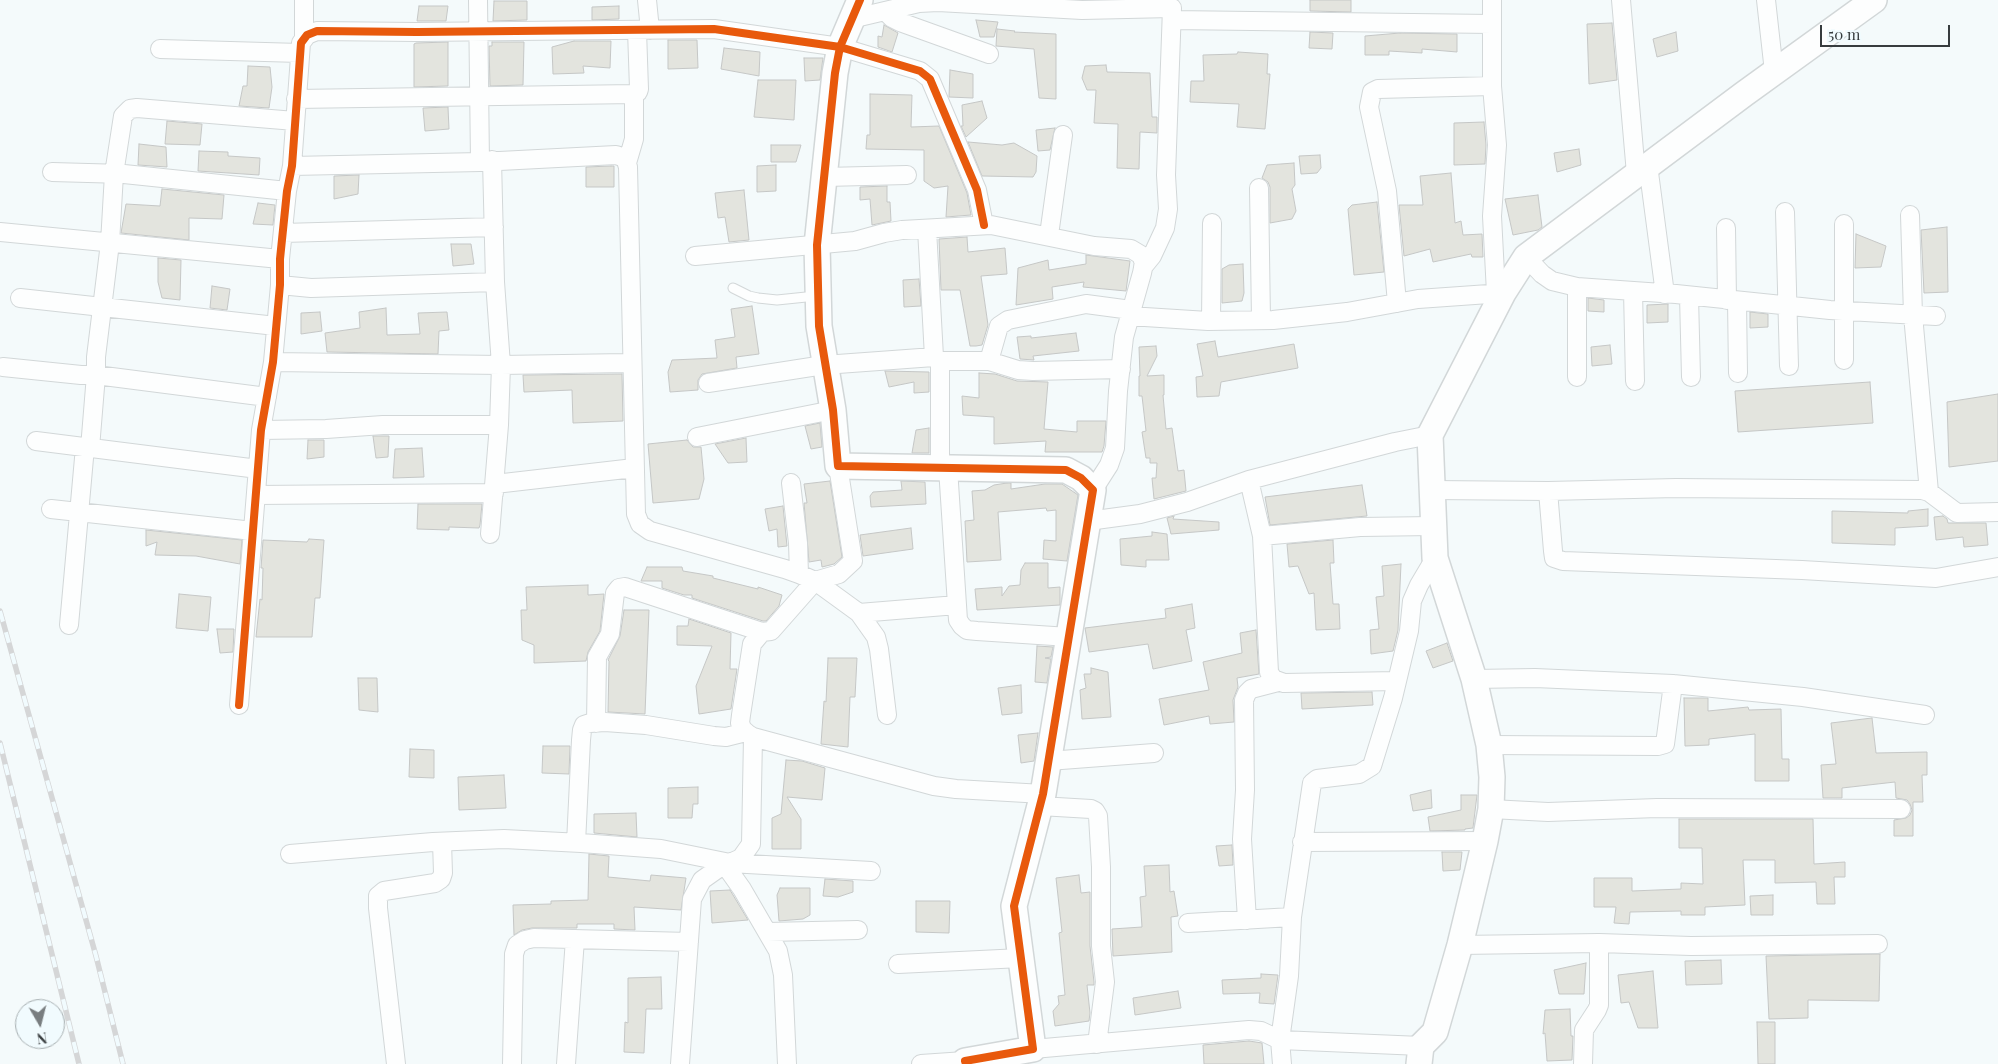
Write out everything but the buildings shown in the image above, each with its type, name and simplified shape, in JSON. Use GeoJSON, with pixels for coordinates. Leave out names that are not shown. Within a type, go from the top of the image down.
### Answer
{"type":"FeatureCollection","features":[{"type":"Feature","properties":{"kind":"street"},"geometry":{"type":"LineString","coordinates":[[239,705],[261,430],[273,362],[280,285],[280,259],[287,191],[292,166],[304,0]]}},
{"type":"Feature","properties":{"kind":"street"},"geometry":{"type":"LineString","coordinates":[[478,0],[477,32],[480,96],[494,227],[495,282],[501,365],[500,425],[490,534]]}},
{"type":"Feature","properties":{"kind":"street"},"geometry":{"type":"LineString","coordinates":[[296,99],[634,94],[638,92],[639,88],[647,0]]}},
{"type":"Feature","properties":{"kind":"street"},"geometry":{"type":"LineString","coordinates":[[1492,0],[1492,86],[1497,145],[1492,216],[1499,293]]}},
{"type":"Feature","properties":{"kind":"street"},"geometry":{"type":"LineString","coordinates":[[1621,0],[1642,170],[1665,294]]}},
{"type":"Feature","properties":{"kind":"street"},"geometry":{"type":"LineString","coordinates":[[1766,0],[1774,72]]}},
{"type":"Feature","properties":{"kind":"street"},"geometry":{"type":"LineString","coordinates":[[921,1064],[965,1062],[1033,1049],[1249,1030],[1261,1031],[1280,1040],[1420,1055],[1435,1032],[1460,945],[1485,841],[1490,810],[1492,777],[1489,745],[1474,679],[1435,558],[1430,435],[1499,293],[1526,257],[1874,0]]}},
{"type":"Feature","properties":{"kind":"street"},"geometry":{"type":"LineString","coordinates":[[807,578],[839,574],[853,561],[838,466],[833,410],[819,326],[817,245],[835,73],[840,46],[856,9],[885,11],[919,3],[998,2],[1082,10],[1173,9],[1492,24]]}},
{"type":"Feature","properties":{"kind":"street"},"geometry":{"type":"LineString","coordinates":[[1033,1049],[1014,906],[1042,800],[1093,490],[1110,466],[1114,448],[1124,337],[1143,267],[1152,256],[1165,228],[1168,210],[1166,175],[1173,9]]}},
{"type":"Feature","properties":{"kind":"street"},"geometry":{"type":"LineString","coordinates":[[885,11],[892,18],[900,22],[989,54]]}},
{"type":"Feature","properties":{"kind":"street"},"geometry":{"type":"LineString","coordinates":[[302,45],[306,34],[317,31],[477,32],[714,29],[840,46],[920,72],[930,79],[977,190],[984,225]]}},
{"type":"Feature","properties":{"kind":"street"},"geometry":{"type":"LineString","coordinates":[[160,49],[302,45]]}},
{"type":"Feature","properties":{"kind":"street"},"geometry":{"type":"LineString","coordinates":[[1397,303],[1387,192],[1369,106],[1372,92],[1378,89],[1492,86]]}},
{"type":"Feature","properties":{"kind":"street"},"geometry":{"type":"LineString","coordinates":[[634,94],[634,139],[627,164],[634,468],[636,514],[640,524],[650,531],[785,568],[807,578],[859,613],[876,638],[880,649],[887,715]]}},
{"type":"Feature","properties":{"kind":"street"},"geometry":{"type":"LineString","coordinates":[[69,626],[78,512],[88,448],[96,375],[96,357],[110,243],[114,174],[120,125],[123,116],[130,109],[137,108],[295,121]]}},
{"type":"Feature","properties":{"kind":"street"},"geometry":{"type":"LineString","coordinates":[[1049,236],[1063,135]]}},
{"type":"Feature","properties":{"kind":"street"},"geometry":{"type":"LineString","coordinates":[[292,166],[486,161],[616,155],[625,158],[627,164]]}},
{"type":"Feature","properties":{"kind":"street"},"geometry":{"type":"LineString","coordinates":[[52,172],[114,174],[287,191]]}},
{"type":"Feature","properties":{"kind":"street"},"geometry":{"type":"LineString","coordinates":[[825,177],[907,175]]}},
{"type":"Feature","properties":{"kind":"street"},"geometry":{"type":"LineString","coordinates":[[1259,188],[1261,320]]}},
{"type":"Feature","properties":{"kind":"street"},"geometry":{"type":"LineString","coordinates":[[1785,212],[1789,366]]}},
{"type":"Feature","properties":{"kind":"street"},"geometry":{"type":"LineString","coordinates":[[1910,215],[1913,315],[1929,492]]}},
{"type":"Feature","properties":{"kind":"street"},"geometry":{"type":"LineString","coordinates":[[1211,321],[1212,224]]}},
{"type":"Feature","properties":{"kind":"street"},"geometry":{"type":"LineString","coordinates":[[1844,224],[1844,360]]}},
{"type":"Feature","properties":{"kind":"street"},"geometry":{"type":"LineString","coordinates":[[695,256],[855,241],[884,233],[991,225],[1094,246],[1131,249],[1141,255],[1143,267]]}},
{"type":"Feature","properties":{"kind":"street"},"geometry":{"type":"LineString","coordinates":[[283,233],[494,227]]}},
{"type":"Feature","properties":{"kind":"street"},"geometry":{"type":"LineString","coordinates":[[1726,228],[1738,373]]}},
{"type":"Feature","properties":{"kind":"street"},"geometry":{"type":"LineString","coordinates":[[927,229],[944,468],[958,620],[968,630],[1069,637]]}},
{"type":"Feature","properties":{"kind":"street"},"geometry":{"type":"LineString","coordinates":[[0,232],[280,259]]}},
{"type":"Feature","properties":{"kind":"street"},"geometry":{"type":"LineString","coordinates":[[1526,257],[1542,274],[1552,281],[1577,287],[1786,306],[1936,316]]}},
{"type":"Feature","properties":{"kind":"street"},"geometry":{"type":"LineString","coordinates":[[280,285],[311,288],[495,282]]}},
{"type":"Feature","properties":{"kind":"street"},"geometry":{"type":"LineString","coordinates":[[1577,287],[1577,377]]}},
{"type":"Feature","properties":{"kind":"street"},"geometry":{"type":"LineString","coordinates":[[1633,291],[1635,381]]}},
{"type":"Feature","properties":{"kind":"street"},"geometry":{"type":"LineString","coordinates":[[989,361],[999,326],[1008,320],[1086,304],[1130,313],[1211,321],[1261,320],[1347,312],[1418,299],[1499,293]]}},
{"type":"Feature","properties":{"kind":"street"},"geometry":{"type":"LineString","coordinates":[[1689,296],[1691,377]]}},
{"type":"Feature","properties":{"kind":"street"},"geometry":{"type":"LineString","coordinates":[[20,298],[276,326]]}},
{"type":"Feature","properties":{"kind":"street"},"geometry":{"type":"LineString","coordinates":[[708,383],[824,365],[937,359],[989,361],[1018,370],[1033,371],[1121,369]]}},
{"type":"Feature","properties":{"kind":"street"},"geometry":{"type":"LineString","coordinates":[[273,362],[501,365],[626,364],[631,362]]}},
{"type":"Feature","properties":{"kind":"street"},"geometry":{"type":"LineString","coordinates":[[3,367],[96,375],[267,397]]}},
{"type":"Feature","properties":{"kind":"street"},"geometry":{"type":"LineString","coordinates":[[697,437],[833,410]]}},
{"type":"Feature","properties":{"kind":"street"},"geometry":{"type":"LineString","coordinates":[[261,430],[326,429],[382,425],[500,425]]}},
{"type":"Feature","properties":{"kind":"street"},"geometry":{"type":"LineString","coordinates":[[1088,521],[1140,514],[1187,502],[1250,480],[1395,442],[1430,435]]}},
{"type":"Feature","properties":{"kind":"street"},"geometry":{"type":"LineString","coordinates":[[36,441],[258,469]]}},
{"type":"Feature","properties":{"kind":"street"},"geometry":{"type":"LineString","coordinates":[[838,466],[1066,470],[1081,478],[1093,490]]}},
{"type":"Feature","properties":{"kind":"street"},"geometry":{"type":"LineString","coordinates":[[256,495],[456,492],[634,468]]}},
{"type":"Feature","properties":{"kind":"street"},"geometry":{"type":"LineString","coordinates":[[1250,480],[1262,536],[1270,672],[1273,679],[1278,682]]}},
{"type":"Feature","properties":{"kind":"street"},"geometry":{"type":"LineString","coordinates":[[596,723],[597,657],[610,634],[615,593],[619,588],[625,587],[762,632],[771,631],[807,578],[798,542],[791,482]]}},
{"type":"Feature","properties":{"kind":"street"},"geometry":{"type":"LineString","coordinates":[[1432,490],[1548,491],[1676,488],[1922,490],[1929,492],[1957,513],[1998,512]]}},
{"type":"Feature","properties":{"kind":"street"},"geometry":{"type":"LineString","coordinates":[[1548,491],[1552,551],[1554,558],[1563,561],[1802,570],[1936,578],[1998,567]]}},
{"type":"Feature","properties":{"kind":"street"},"geometry":{"type":"LineString","coordinates":[[51,509],[253,531]]}},
{"type":"Feature","properties":{"kind":"street"},"geometry":{"type":"LineString","coordinates":[[1262,536],[1360,527],[1433,526]]}},
{"type":"Feature","properties":{"kind":"street"},"geometry":{"type":"LineString","coordinates":[[1282,1064],[1280,1040],[1289,976],[1292,917],[1312,783],[1317,779],[1359,774],[1372,766],[1398,681],[1409,631],[1412,601],[1435,558]]}},
{"type":"Feature","properties":{"kind":"street"},"geometry":{"type":"LineString","coordinates":[[859,613],[957,605]]}},
{"type":"Feature","properties":{"kind":"street"},"geometry":{"type":"LineString","coordinates":[[762,632],[752,644],[740,715],[743,731],[750,735],[934,786],[1042,800],[1096,811],[1098,816],[1101,867],[1101,946],[1105,982],[1097,1044]]}},
{"type":"Feature","properties":{"kind":"street"},"geometry":{"type":"LineString","coordinates":[[1474,679],[1535,678],[1673,684],[1803,697],[1925,716]]}},
{"type":"Feature","properties":{"kind":"street"},"geometry":{"type":"LineString","coordinates":[[1247,920],[1242,839],[1245,790],[1244,700],[1247,692],[1251,689],[1278,682],[1398,681]]}},
{"type":"Feature","properties":{"kind":"street"},"geometry":{"type":"LineString","coordinates":[[1489,745],[1658,746],[1665,744],[1673,684]]}},
{"type":"Feature","properties":{"kind":"street"},"geometry":{"type":"LineString","coordinates":[[576,842],[582,730],[584,726],[596,723],[646,725],[714,736],[750,735]]}},
{"type":"Feature","properties":{"kind":"street"},"geometry":{"type":"LineString","coordinates":[[680,1064],[692,899],[702,880],[741,858],[751,844],[750,735]]}},
{"type":"Feature","properties":{"kind":"street"},"geometry":{"type":"LineString","coordinates":[[1048,761],[1154,753]]}},
{"type":"Feature","properties":{"kind":"street"},"geometry":{"type":"LineString","coordinates":[[1490,810],[1548,812],[1657,808],[1901,809]]}},
{"type":"Feature","properties":{"kind":"street"},"geometry":{"type":"LineString","coordinates":[[290,854],[504,839],[576,842],[661,850],[728,864],[871,871]]}},
{"type":"Feature","properties":{"kind":"street"},"geometry":{"type":"LineString","coordinates":[[1302,842],[1485,841]]}},
{"type":"Feature","properties":{"kind":"street"},"geometry":{"type":"LineString","coordinates":[[396,1064],[378,896],[384,891],[435,883],[441,879],[443,873],[442,842]]}},
{"type":"Feature","properties":{"kind":"street"},"geometry":{"type":"LineString","coordinates":[[728,864],[778,951],[782,964],[787,1064]]}},
{"type":"Feature","properties":{"kind":"street"},"geometry":{"type":"LineString","coordinates":[[1188,923],[1292,917]]}},
{"type":"Feature","properties":{"kind":"street"},"geometry":{"type":"LineString","coordinates":[[767,932],[858,930]]}},
{"type":"Feature","properties":{"kind":"street"},"geometry":{"type":"LineString","coordinates":[[512,1064],[514,954],[517,945],[525,940],[534,938],[689,942]]}},
{"type":"Feature","properties":{"kind":"street"},"geometry":{"type":"LineString","coordinates":[[566,1064],[574,939]]}},
{"type":"Feature","properties":{"kind":"street"},"geometry":{"type":"LineString","coordinates":[[1460,945],[1599,943],[1691,946],[1878,944]]}},
{"type":"Feature","properties":{"kind":"street"},"geometry":{"type":"LineString","coordinates":[[1583,1064],[1584,1030],[1597,1010],[1598,1005],[1599,943]]}},
{"type":"Feature","properties":{"kind":"street"},"geometry":{"type":"LineString","coordinates":[[898,964],[1021,958]]}},
{"type":"Feature","properties":{"kind":"lane"},"geometry":{"type":"LineString","coordinates":[[733,288],[758,298],[777,300],[818,296]]}},
{"type":"Feature","properties":{"kind":"railway"},"geometry":{"type":"LineString","coordinates":[[0,611],[96,956],[123,1064]]}},
{"type":"Feature","properties":{"kind":"railway"},"geometry":{"type":"LineString","coordinates":[[0,743],[79,1064]]}},
{"type":"Feature","properties":{"kind":"cycle path"},"geometry":{"type":"LineString","coordinates":[[860,0],[840,47],[835,73],[817,245],[819,326],[833,410],[838,466],[1066,470],[1081,478],[1093,490],[1043,794],[1014,906],[1033,1049],[965,1061],[966,1064]]}},
{"type":"Feature","properties":{"kind":"cycle path"},"geometry":{"type":"LineString","coordinates":[[239,705],[261,430],[273,362],[280,285],[280,259],[287,191],[292,166],[301,43],[307,35],[317,31],[417,32],[714,29],[840,47],[920,71],[930,79],[977,190],[984,225]]}}]}
